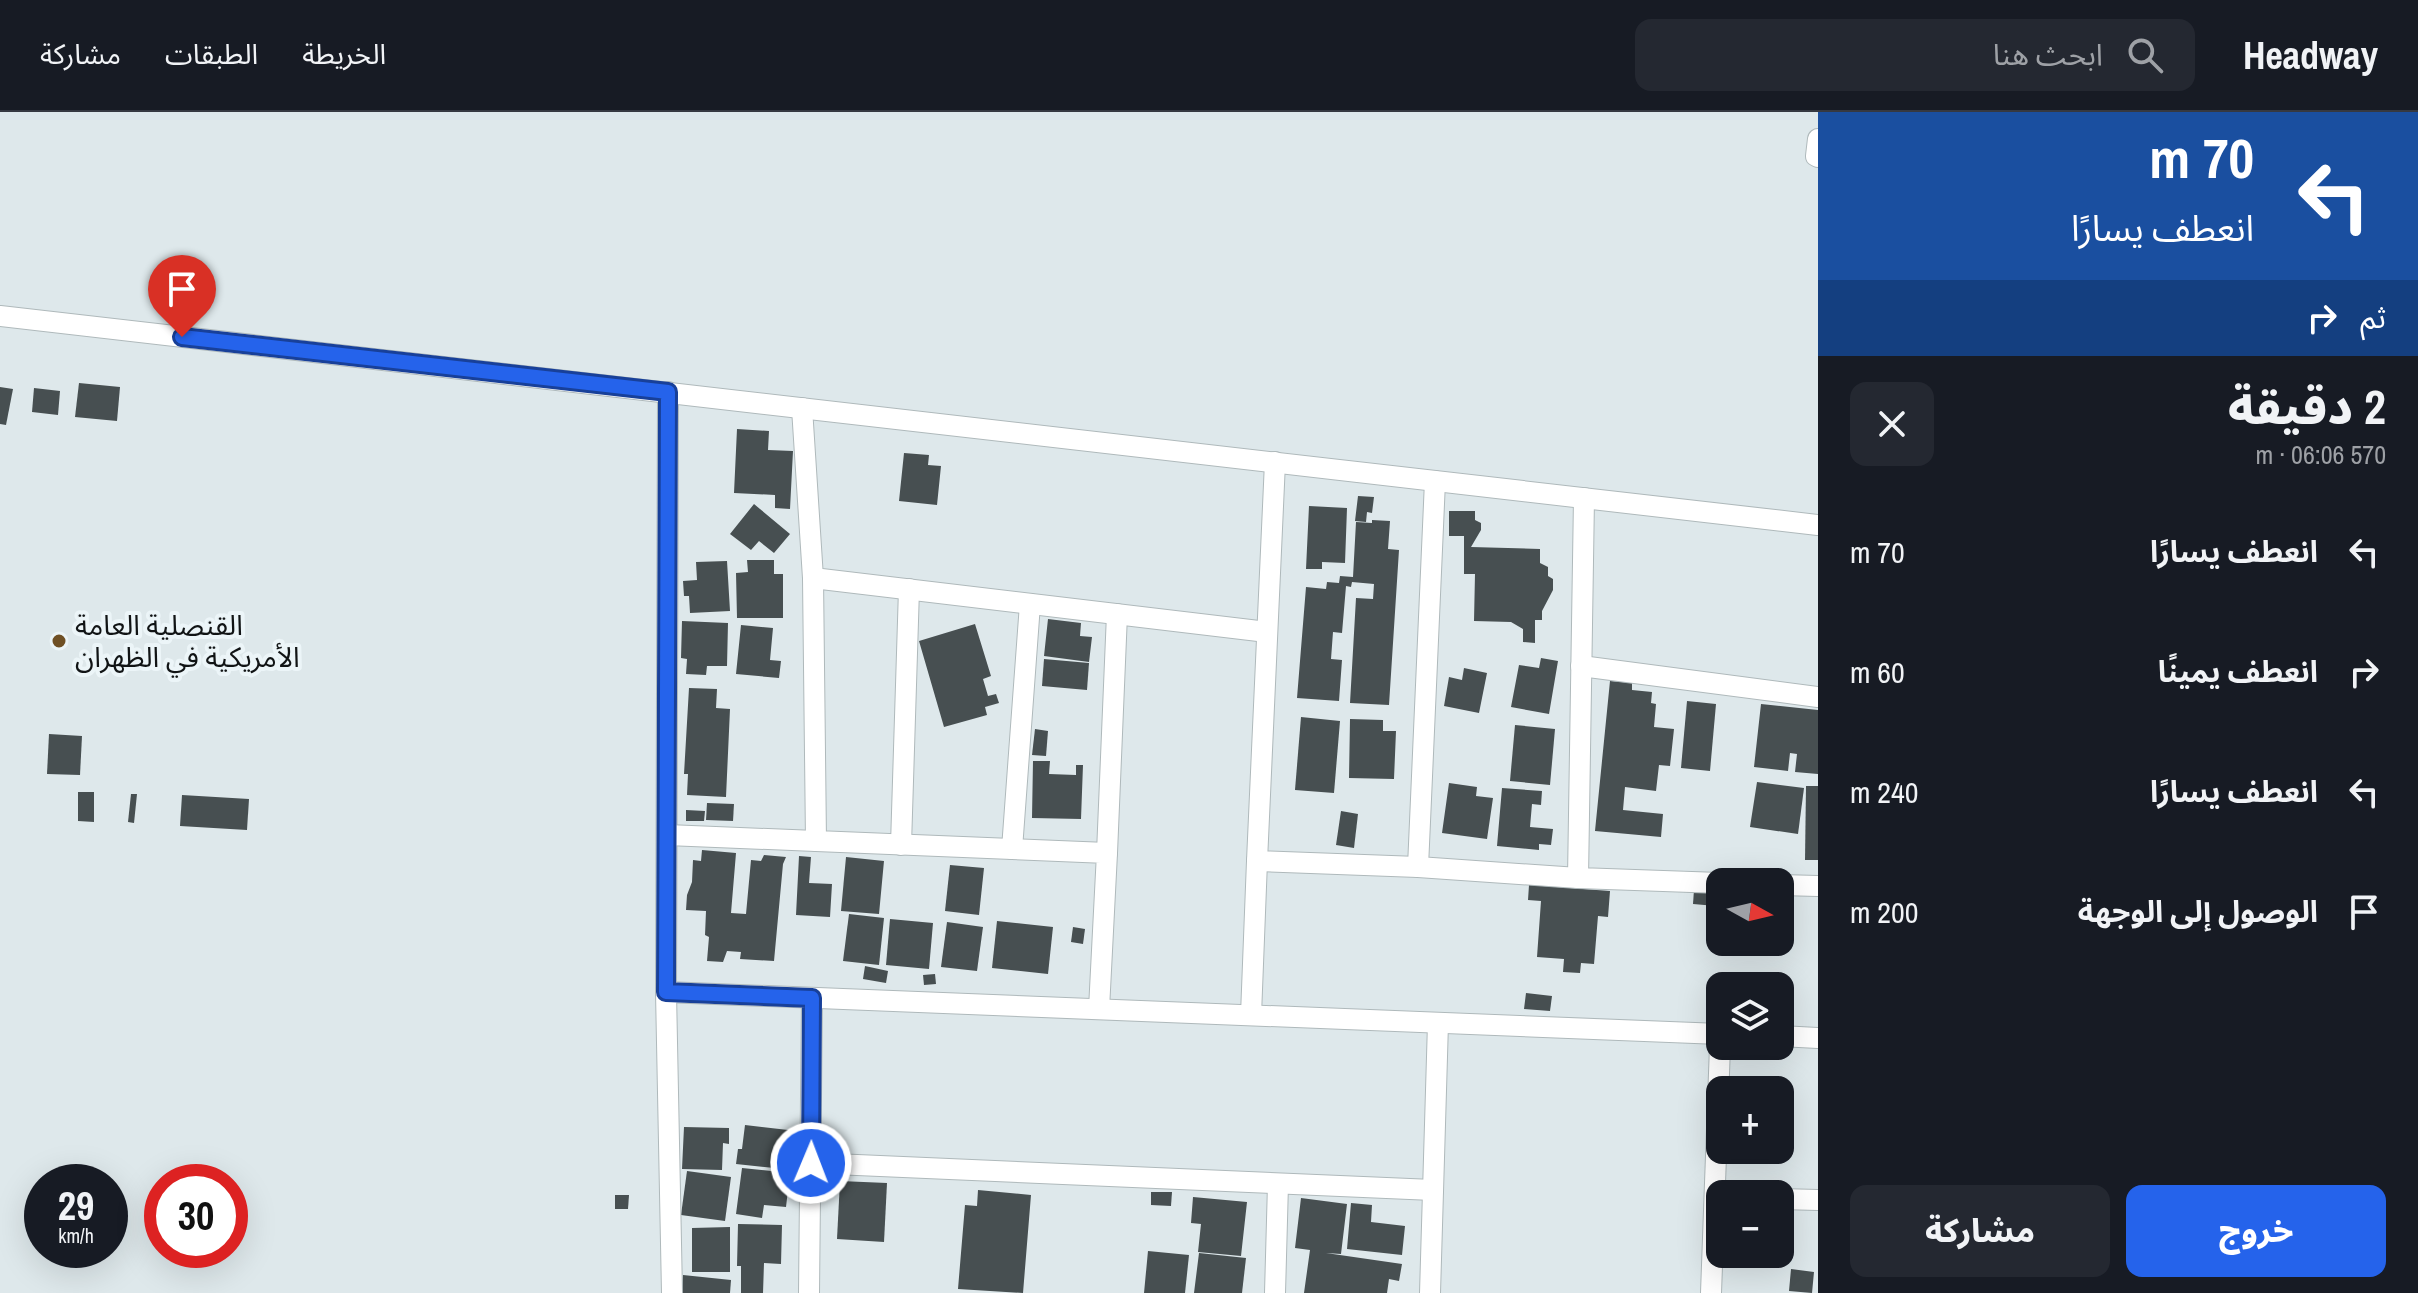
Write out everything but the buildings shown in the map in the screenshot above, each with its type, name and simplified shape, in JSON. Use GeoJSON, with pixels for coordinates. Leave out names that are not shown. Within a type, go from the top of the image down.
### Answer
{"type":"FeatureCollection","features":[{"type":"Feature","properties":{"kind":"street"},"geometry":{"type":"LineString","coordinates":[[1818,139],[1818,157]]}},
{"type":"Feature","properties":{"kind":"street"},"geometry":{"type":"LineString","coordinates":[[0,316],[1818,525]]}},
{"type":"Feature","properties":{"kind":"street"},"geometry":{"type":"LineString","coordinates":[[668,392],[666,992],[672,1293]]}},
{"type":"Feature","properties":{"kind":"street"},"geometry":{"type":"LineString","coordinates":[[802,408],[813,578],[816,841]]}},
{"type":"Feature","properties":{"kind":"street"},"geometry":{"type":"LineString","coordinates":[[1251,1015],[1275,462]]}},
{"type":"Feature","properties":{"kind":"street"},"geometry":{"type":"LineString","coordinates":[[1418,867],[1435,481]]}},
{"type":"Feature","properties":{"kind":"street"},"geometry":{"type":"LineString","coordinates":[[1578,878],[1584,498]]}},
{"type":"Feature","properties":{"kind":"street"},"geometry":{"type":"LineString","coordinates":[[813,578],[1267,632]]}},
{"type":"Feature","properties":{"kind":"street"},"geometry":{"type":"LineString","coordinates":[[901,845],[909,589]]}},
{"type":"Feature","properties":{"kind":"street"},"geometry":{"type":"LineString","coordinates":[[1012,849],[1030,604]]}},
{"type":"Feature","properties":{"kind":"street"},"geometry":{"type":"LineString","coordinates":[[1099,1009],[1117,614]]}},
{"type":"Feature","properties":{"kind":"street"},"geometry":{"type":"LineString","coordinates":[[1581,666],[1818,697]]}},
{"type":"Feature","properties":{"kind":"street"},"geometry":{"type":"LineString","coordinates":[[667,835],[1107,853]]}},
{"type":"Feature","properties":{"kind":"street"},"geometry":{"type":"LineString","coordinates":[[1257,861],[1706,883]]}},
{"type":"Feature","properties":{"kind":"street"},"geometry":{"type":"LineString","coordinates":[[1794,885],[1818,886]]}},
{"type":"Feature","properties":{"kind":"street"},"geometry":{"type":"LineString","coordinates":[[666,992],[1706,1033]]}},
{"type":"Feature","properties":{"kind":"street"},"geometry":{"type":"LineString","coordinates":[[809,1293],[812,998]]}},
{"type":"Feature","properties":{"kind":"street"},"geometry":{"type":"LineString","coordinates":[[1430,1293],[1438,1023]]}},
{"type":"Feature","properties":{"kind":"street"},"geometry":{"type":"LineString","coordinates":[[1794,1037],[1818,1038]]}},
{"type":"Feature","properties":{"kind":"street"},"geometry":{"type":"LineString","coordinates":[[1717,1180],[1720,1060]]}},
{"type":"Feature","properties":{"kind":"street"},"geometry":{"type":"LineString","coordinates":[[811,1163],[1433,1190]]}},
{"type":"Feature","properties":{"kind":"street"},"geometry":{"type":"LineString","coordinates":[[1275,1293],[1278,1184]]}},
{"type":"Feature","properties":{"kind":"street"},"geometry":{"type":"LineString","coordinates":[[1794,1199],[1818,1200]]}},
{"type":"Feature","properties":{"kind":"street"},"geometry":{"type":"LineString","coordinates":[[1711,1293],[1713,1268]]}},
{"type":"Feature","properties":{"kind":"place","name":"القنصلية العامة الأمريكية في الظهران"},"geometry":{"type":"Point","coordinates":[59,641]}},
{"type":"Feature","properties":{"kind":"route"},"geometry":{"type":"LineString","coordinates":[[182,337],[668,392],[666,992],[812,998],[811,1163]]}}]}
